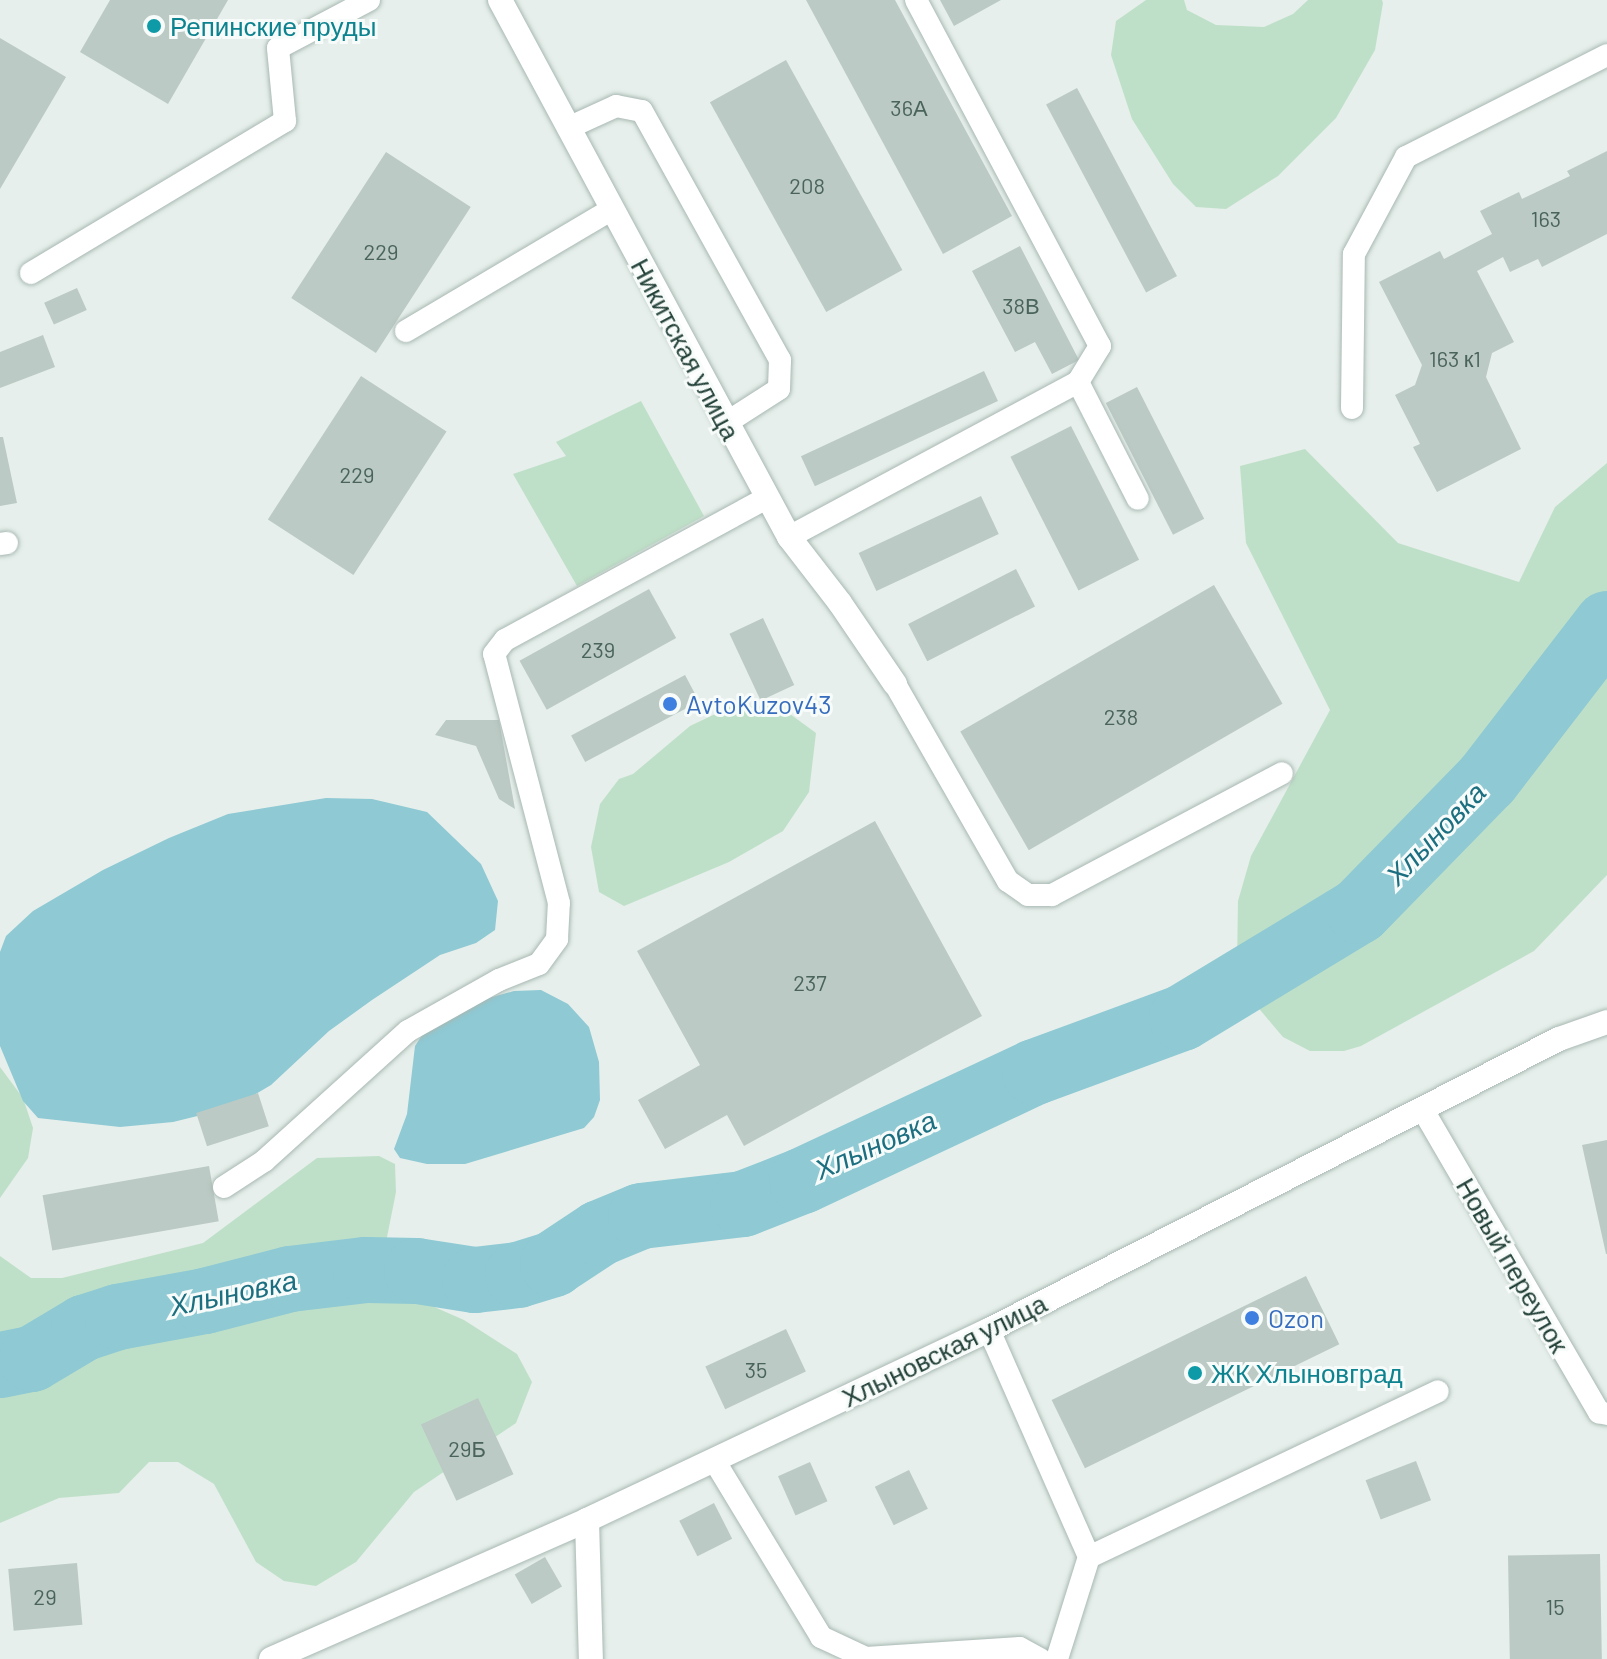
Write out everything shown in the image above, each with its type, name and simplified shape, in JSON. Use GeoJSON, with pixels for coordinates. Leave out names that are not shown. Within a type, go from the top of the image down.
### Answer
{"type":"FeatureCollection","features":[{"type":"Feature","properties":{"kind":"street","name":"Никитская улица"},"geometry":{"type":"LineString","coordinates":[[500,0],[789,537],[840,603],[895,684]]}},
{"type":"Feature","properties":{"kind":"street","name":"Хлыновская улица"},"geometry":{"type":"LineString","coordinates":[[271,1659],[587,1520],[989,1330],[1559,1039],[1607,1022]]}},
{"type":"Feature","properties":{"kind":"street"},"geometry":{"type":"LineString","coordinates":[[587,1520],[591,1659]]}},
{"type":"Feature","properties":{"kind":"lane"},"geometry":{"type":"LineString","coordinates":[[31,273],[285,121],[278,48],[369,0]]}},
{"type":"Feature","properties":{"kind":"lane"},"geometry":{"type":"LineString","coordinates":[[789,537],[1078,382],[1100,346],[916,0]]}},
{"type":"Feature","properties":{"kind":"lane"},"geometry":{"type":"LineString","coordinates":[[1352,408],[1354,254],[1406,157],[1607,55]]}},
{"type":"Feature","properties":{"kind":"lane"},"geometry":{"type":"LineString","coordinates":[[568,128],[616,106],[642,111],[780,360],[779,389],[726,423]]}},
{"type":"Feature","properties":{"kind":"lane"},"geometry":{"type":"LineString","coordinates":[[406,331],[611,210]]}},
{"type":"Feature","properties":{"kind":"lane"},"geometry":{"type":"LineString","coordinates":[[1078,382],[1138,499]]}},
{"type":"Feature","properties":{"kind":"lane"},"geometry":{"type":"LineString","coordinates":[[224,1187],[264,1161],[408,1031],[499,980],[539,964],[557,939],[559,903],[494,654],[505,640],[767,498]]}},
{"type":"Feature","properties":{"kind":"lane"},"geometry":{"type":"LineString","coordinates":[[895,684],[1008,881],[1028,895],[1052,895],[1282,773]]}},
{"type":"Feature","properties":{"kind":"lane","name":"Новый переулок"},"geometry":{"type":"LineString","coordinates":[[1423,1110],[1599,1412],[1607,1414]]}},
{"type":"Feature","properties":{"kind":"lane"},"geometry":{"type":"LineString","coordinates":[[989,1330],[1089,1557],[1057,1659]]}},
{"type":"Feature","properties":{"kind":"lane"},"geometry":{"type":"LineString","coordinates":[[1089,1557],[1438,1391]]}},
{"type":"Feature","properties":{"kind":"lane"},"geometry":{"type":"LineString","coordinates":[[714,1460],[821,1648],[866,1658],[1020,1648],[1040,1659]]}},
{"type":"Feature","properties":{"kind":"green space"},"geometry":{"type":"Polygon","coordinates":[[[1146,0],[1184,0],[1187,10],[1216,25],[1264,27],[1293,14],[1308,0],[1382,0],[1383,3],[1375,50],[1336,118],[1278,176],[1226,209],[1196,207],[1173,184],[1132,119],[1111,55],[1116,21],[1146,0]]]}},
{"type":"Feature","properties":{"kind":"green space"},"geometry":{"type":"Polygon","coordinates":[[[641,401],[704,516],[577,586],[513,474],[566,456],[556,442],[641,401]]]}},
{"type":"Feature","properties":{"kind":"green space"},"geometry":{"type":"Polygon","coordinates":[[[1305,449],[1398,543],[1519,582],[1555,507],[1607,463],[1607,875],[1534,951],[1361,1046],[1344,1051],[1310,1051],[1283,1037],[1255,1004],[1237,964],[1238,901],[1251,856],[1330,710],[1246,543],[1240,466],[1305,449]]]}},
{"type":"Feature","properties":{"kind":"green space"},"geometry":{"type":"Polygon","coordinates":[[[732,706],[779,706],[816,733],[809,792],[783,831],[729,862],[624,906],[599,892],[591,847],[600,804],[619,779],[633,774],[690,726],[732,706]]]}},
{"type":"Feature","properties":{"kind":"green space"},"geometry":{"type":"Polygon","coordinates":[[[0,1067],[23,1098],[33,1128],[28,1158],[0,1198],[0,1067]]]}},
{"type":"Feature","properties":{"kind":"green space"},"geometry":{"type":"Polygon","coordinates":[[[379,1156],[395,1164],[396,1192],[387,1237],[397,1284],[407,1295],[464,1320],[517,1354],[532,1382],[516,1423],[414,1492],[356,1562],[316,1586],[284,1581],[256,1562],[214,1484],[178,1462],[149,1462],[119,1493],[59,1498],[0,1523],[0,1256],[31,1278],[62,1278],[203,1243],[317,1158],[379,1156]]]}},
{"type":"Feature","properties":{"kind":"water"},"geometry":{"type":"Polygon","coordinates":[[[326,798],[372,799],[427,812],[481,864],[498,901],[495,930],[476,943],[440,955],[372,1000],[329,1031],[271,1085],[234,1107],[173,1122],[120,1127],[38,1118],[23,1101],[0,1046],[0,952],[6,936],[33,911],[103,870],[169,838],[228,814],[326,798]]]}},
{"type":"Feature","properties":{"kind":"water"},"geometry":{"type":"Polygon","coordinates":[[[541,990],[568,1004],[589,1027],[599,1062],[600,1100],[594,1117],[584,1128],[465,1164],[427,1164],[400,1158],[394,1149],[407,1114],[415,1046],[428,1026],[471,1003],[514,991],[541,990]]]}},
{"type":"Feature","properties":{"kind":"building","name":"Репинские пруды"},"geometry":{"type":"Polygon","coordinates":[[[110,0],[228,0],[168,104],[80,52],[110,0]]]}},
{"type":"Feature","properties":{"kind":"building"},"geometry":{"type":"Polygon","coordinates":[[[806,0],[895,0],[1012,216],[943,254],[806,0]]]}},
{"type":"Feature","properties":{"kind":"building"},"geometry":{"type":"Polygon","coordinates":[[[940,0],[1001,0],[954,26],[940,0]]]}},
{"type":"Feature","properties":{"kind":"building"},"geometry":{"type":"Polygon","coordinates":[[[0,38],[66,77],[0,189],[0,38]]]}},
{"type":"Feature","properties":{"kind":"building"},"geometry":{"type":"Polygon","coordinates":[[[786,60],[902,270],[826,312],[710,102],[786,60]]]}},
{"type":"Feature","properties":{"kind":"building"},"geometry":{"type":"Polygon","coordinates":[[[1077,88],[1177,276],[1146,292],[1046,104],[1077,88]]]}},
{"type":"Feature","properties":{"kind":"building"},"geometry":{"type":"Polygon","coordinates":[[[1607,151],[1607,234],[1542,267],[1538,259],[1510,272],[1503,257],[1477,271],[1514,342],[1492,353],[1486,377],[1521,449],[1437,492],[1413,447],[1420,444],[1395,395],[1415,385],[1422,365],[1379,282],[1440,251],[1444,259],[1492,234],[1480,211],[1519,192],[1522,199],[1570,176],[1567,171],[1607,151]]]}},
{"type":"Feature","properties":{"kind":"building"},"geometry":{"type":"Polygon","coordinates":[[[386,152],[471,207],[376,353],[291,298],[386,152]]]}},
{"type":"Feature","properties":{"kind":"building"},"geometry":{"type":"Polygon","coordinates":[[[1020,246],[1079,360],[1052,374],[1035,342],[1015,352],[972,271],[1020,246]]]}},
{"type":"Feature","properties":{"kind":"building"},"geometry":{"type":"Polygon","coordinates":[[[77,288],[87,310],[54,325],[44,303],[77,288]]]}},
{"type":"Feature","properties":{"kind":"building"},"geometry":{"type":"Polygon","coordinates":[[[43,335],[55,367],[0,388],[0,352],[43,335]]]}},
{"type":"Feature","properties":{"kind":"building"},"geometry":{"type":"Polygon","coordinates":[[[984,371],[998,401],[815,486],[801,456],[984,371]]]}},
{"type":"Feature","properties":{"kind":"building"},"geometry":{"type":"Polygon","coordinates":[[[361,376],[447,432],[353,575],[268,519],[361,376]]]}},
{"type":"Feature","properties":{"kind":"building"},"geometry":{"type":"Polygon","coordinates":[[[1137,387],[1204,519],[1173,535],[1106,403],[1137,387]]]}},
{"type":"Feature","properties":{"kind":"building"},"geometry":{"type":"Polygon","coordinates":[[[1071,426],[1139,560],[1079,591],[1010,457],[1071,426]]]}},
{"type":"Feature","properties":{"kind":"building"},"geometry":{"type":"Polygon","coordinates":[[[0,437],[3,437],[17,503],[0,506],[0,437]]]}},
{"type":"Feature","properties":{"kind":"building"},"geometry":{"type":"Polygon","coordinates":[[[981,496],[999,534],[876,591],[859,553],[981,496]]]}},
{"type":"Feature","properties":{"kind":"building"},"geometry":{"type":"Polygon","coordinates":[[[1016,569],[1035,606],[927,661],[908,624],[1016,569]]]}},
{"type":"Feature","properties":{"kind":"building"},"geometry":{"type":"Polygon","coordinates":[[[1214,585],[1282,704],[1029,850],[960,732],[1214,585]]]}},
{"type":"Feature","properties":{"kind":"building"},"geometry":{"type":"Polygon","coordinates":[[[649,589],[676,638],[547,710],[520,661],[649,589]]]}},
{"type":"Feature","properties":{"kind":"building"},"geometry":{"type":"Polygon","coordinates":[[[763,618],[794,685],[761,701],[729,634],[763,618]]]}},
{"type":"Feature","properties":{"kind":"building"},"geometry":{"type":"Polygon","coordinates":[[[685,675],[699,701],[585,762],[571,736],[685,675]]]}},
{"type":"Feature","properties":{"kind":"building"},"geometry":{"type":"Polygon","coordinates":[[[446,720],[499,720],[515,809],[499,799],[476,746],[435,735],[446,720]]]}},
{"type":"Feature","properties":{"kind":"building"},"geometry":{"type":"Polygon","coordinates":[[[875,821],[982,1016],[744,1146],[727,1115],[665,1149],[638,1100],[700,1065],[637,951],[875,821]]]}},
{"type":"Feature","properties":{"kind":"building"},"geometry":{"type":"Polygon","coordinates":[[[258,1093],[269,1126],[207,1146],[196,1113],[258,1093]]]}},
{"type":"Feature","properties":{"kind":"building"},"geometry":{"type":"Polygon","coordinates":[[[1607,1140],[1607,1254],[1606,1254],[1582,1145],[1607,1140]]]}},
{"type":"Feature","properties":{"kind":"building"},"geometry":{"type":"Polygon","coordinates":[[[209,1166],[219,1221],[52,1250],[43,1195],[209,1166]]]}},
{"type":"Feature","properties":{"kind":"building","name":"ЖК Хлыновград"},"geometry":{"type":"Polygon","coordinates":[[[1306,1276],[1339,1344],[1085,1468],[1052,1400],[1306,1276]]]}},
{"type":"Feature","properties":{"kind":"building"},"geometry":{"type":"Polygon","coordinates":[[[786,1329],[806,1372],[725,1409],[705,1367],[786,1329]]]}},
{"type":"Feature","properties":{"kind":"building"},"geometry":{"type":"Polygon","coordinates":[[[478,1398],[513,1474],[456,1501],[421,1425],[478,1398]]]}},
{"type":"Feature","properties":{"kind":"building"},"geometry":{"type":"Polygon","coordinates":[[[1416,1461],[1431,1500],[1381,1520],[1366,1480],[1416,1461]]]}},
{"type":"Feature","properties":{"kind":"building"},"geometry":{"type":"Polygon","coordinates":[[[810,1462],[827,1501],[796,1516],[778,1476],[810,1462]]]}},
{"type":"Feature","properties":{"kind":"building"},"geometry":{"type":"Polygon","coordinates":[[[909,1470],[928,1509],[894,1525],[875,1487],[909,1470]]]}},
{"type":"Feature","properties":{"kind":"building"},"geometry":{"type":"Polygon","coordinates":[[[714,1503],[732,1539],[697,1556],[679,1521],[714,1503]]]}},
{"type":"Feature","properties":{"kind":"building"},"geometry":{"type":"Polygon","coordinates":[[[1600,1554],[1602,1659],[1510,1659],[1508,1556],[1600,1554]]]}},
{"type":"Feature","properties":{"kind":"building"},"geometry":{"type":"Polygon","coordinates":[[[545,1557],[562,1586],[532,1604],[515,1574],[545,1557]]]}},
{"type":"Feature","properties":{"kind":"building"},"geometry":{"type":"Polygon","coordinates":[[[77,1563],[82,1625],[14,1631],[8,1569],[77,1563]]]}},
{"type":"Feature","properties":{"kind":"waterway","name":"Хлыновка"},"geometry":{"type":"LineString","coordinates":[[0,1365],[32,1359],[84,1328],[118,1317],[205,1301],[290,1279],[366,1270],[417,1271],[475,1280],[518,1275],[553,1264],[600,1233],[641,1216],[743,1204],[802,1181],[1035,1072],[1182,1018],[1359,911],[1487,780],[1607,624]]}},
{"type":"Feature","properties":{"kind":"place","name":"Репинские пруды"},"geometry":{"type":"Point","coordinates":[154,26]}},
{"type":"Feature","properties":{"kind":"place","name":"AvtoKuzov43"},"geometry":{"type":"Point","coordinates":[670,704]}},
{"type":"Feature","properties":{"kind":"place","name":"Ozon"},"geometry":{"type":"Point","coordinates":[1252,1318]}},
{"type":"Feature","properties":{"kind":"place","name":"ЖК Хлыновград"},"geometry":{"type":"Point","coordinates":[1195,1373]}}]}
